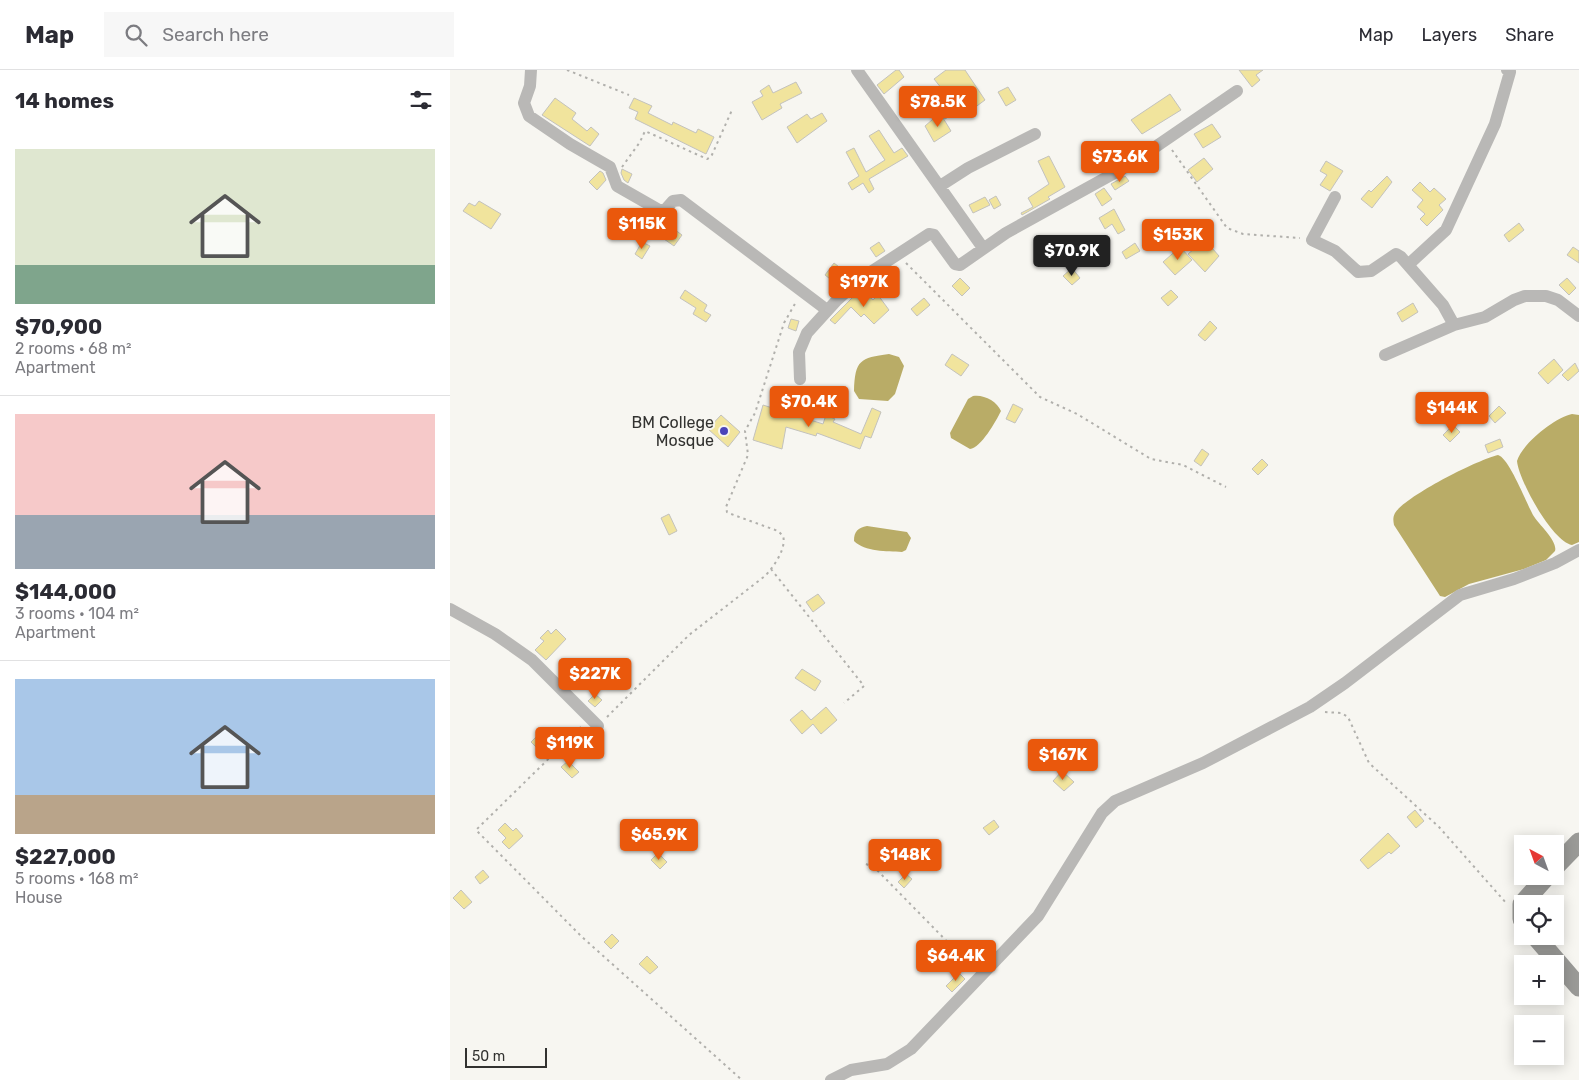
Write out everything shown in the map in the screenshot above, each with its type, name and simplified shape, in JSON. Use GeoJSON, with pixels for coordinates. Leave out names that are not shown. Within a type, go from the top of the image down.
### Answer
{"type":"FeatureCollection","features":[{"type":"Feature","properties":{"kind":"street"},"geometry":{"type":"LineString","coordinates":[[531,70],[530,86],[524,103],[529,116],[570,144],[610,167],[614,172],[617,186],[659,210],[665,210],[673,201],[680,200],[827,310]]}},
{"type":"Feature","properties":{"kind":"street"},"geometry":{"type":"LineString","coordinates":[[857,70],[982,248]]}},
{"type":"Feature","properties":{"kind":"street"},"geometry":{"type":"LineString","coordinates":[[1409,264],[1446,230],[1495,124],[1510,72],[1507,70]]}},
{"type":"Feature","properties":{"kind":"street"},"geometry":{"type":"LineString","coordinates":[[800,379],[798,352],[801,343],[827,310],[860,280],[898,253],[929,234],[934,235],[955,264],[960,265],[1006,233],[1091,188],[1167,141],[1237,91]]}},
{"type":"Feature","properties":{"kind":"street"},"geometry":{"type":"LineString","coordinates":[[940,186],[968,168],[1035,134]]}},
{"type":"Feature","properties":{"kind":"street"},"geometry":{"type":"LineString","coordinates":[[1335,197],[1312,240],[1335,250],[1358,272],[1371,271],[1396,254],[1409,264],[1443,305],[1454,325]]}},
{"type":"Feature","properties":{"kind":"street"},"geometry":{"type":"LineString","coordinates":[[1385,355],[1454,325],[1485,317],[1514,300],[1535,294],[1558,300],[1579,316]]}},
{"type":"Feature","properties":{"kind":"street"},"geometry":{"type":"LineString","coordinates":[[831,1080],[851,1070],[887,1064],[911,1049],[1038,916],[1098,819],[1109,806],[1203,763],[1310,707],[1345,684],[1460,594],[1522,576],[1579,550]]}},
{"type":"Feature","properties":{"kind":"street"},"geometry":{"type":"LineString","coordinates":[[450,609],[519,650],[594,722]]}},
{"type":"Feature","properties":{"kind":"street"},"geometry":{"type":"LineString","coordinates":[[1564,858],[1579,842]]}},
{"type":"Feature","properties":{"kind":"street"},"geometry":{"type":"LineString","coordinates":[[1529,895],[1538,885]]}},
{"type":"Feature","properties":{"kind":"street"},"geometry":{"type":"LineString","coordinates":[[1543,945],[1579,987]]}},
{"type":"Feature","properties":{"kind":"path"},"geometry":{"type":"LineString","coordinates":[[567,70],[629,95]]}},
{"type":"Feature","properties":{"kind":"path"},"geometry":{"type":"LineString","coordinates":[[614,172],[623,166],[640,142],[645,131],[707,159],[711,158],[732,110]]}},
{"type":"Feature","properties":{"kind":"path"},"geometry":{"type":"LineString","coordinates":[[1167,141],[1227,228],[1243,234],[1312,240]]}},
{"type":"Feature","properties":{"kind":"path"},"geometry":{"type":"LineString","coordinates":[[898,253],[921,280],[1040,397],[1077,414],[1151,459],[1184,465],[1226,487]]}},
{"type":"Feature","properties":{"kind":"path"},"geometry":{"type":"LineString","coordinates":[[742,1080],[582,937],[476,830],[689,635],[771,569],[784,545],[784,536],[769,527],[727,512],[726,507],[748,455],[745,431],[755,413],[784,323],[802,291]]}},
{"type":"Feature","properties":{"kind":"path"},"geometry":{"type":"LineString","coordinates":[[771,569],[864,686],[844,703]]}},
{"type":"Feature","properties":{"kind":"path"},"geometry":{"type":"LineString","coordinates":[[1310,707],[1320,712],[1341,713],[1348,717],[1370,763],[1439,826],[1514,910]]}},
{"type":"Feature","properties":{"kind":"path"},"geometry":{"type":"LineString","coordinates":[[866,864],[875,868],[981,976]]}},
{"type":"Feature","properties":{"kind":"shaded area"},"geometry":{"type":"Polygon","coordinates":[[[889,354],[899,357],[904,366],[895,394],[888,401],[859,399],[854,391],[856,373],[861,362],[871,357],[889,354]]]}},
{"type":"Feature","properties":{"kind":"shaded area"},"geometry":{"type":"Polygon","coordinates":[[[973,396],[989,399],[1001,411],[979,444],[970,449],[951,438],[950,433],[968,399],[973,396]]]}},
{"type":"Feature","properties":{"kind":"shaded area"},"geometry":{"type":"Polygon","coordinates":[[[1572,414],[1579,415],[1579,542],[1572,545],[1564,541],[1546,522],[1530,495],[1517,461],[1525,447],[1548,426],[1572,414]]]}},
{"type":"Feature","properties":{"kind":"shaded area"},"geometry":{"type":"Polygon","coordinates":[[[1498,455],[1512,472],[1533,515],[1554,543],[1555,551],[1546,560],[1524,569],[1469,584],[1445,597],[1440,596],[1394,525],[1394,514],[1413,497],[1427,488],[1459,471],[1498,455]]]}},
{"type":"Feature","properties":{"kind":"shaded area"},"geometry":{"type":"Polygon","coordinates":[[[867,526],[907,532],[911,538],[906,550],[902,552],[876,550],[859,545],[854,541],[856,532],[867,526]]]}},
{"type":"Feature","properties":{"kind":"building"},"geometry":{"type":"Polygon","coordinates":[[[896,70],[899,70],[904,77],[884,94],[877,85],[896,70]]]}},
{"type":"Feature","properties":{"kind":"building"},"geometry":{"type":"Polygon","coordinates":[[[946,70],[965,70],[985,100],[970,111],[966,106],[945,119],[937,108],[950,99],[934,79],[946,70]]]}},
{"type":"Feature","properties":{"kind":"building"},"geometry":{"type":"Polygon","coordinates":[[[1239,70],[1263,70],[1256,75],[1260,80],[1252,87],[1239,70]]]}},
{"type":"Feature","properties":{"kind":"building"},"geometry":{"type":"Polygon","coordinates":[[[796,82],[802,93],[780,104],[782,108],[762,120],[752,102],[763,96],[760,91],[769,85],[773,93],[796,82]]]}},
{"type":"Feature","properties":{"kind":"building"},"geometry":{"type":"Polygon","coordinates":[[[1008,87],[1016,100],[1006,106],[998,92],[1008,87]]]}},
{"type":"Feature","properties":{"kind":"building"},"geometry":{"type":"Polygon","coordinates":[[[1170,94],[1181,110],[1142,134],[1131,120],[1170,94]]]}},
{"type":"Feature","properties":{"kind":"building"},"geometry":{"type":"Polygon","coordinates":[[[555,98],[576,113],[572,119],[587,131],[591,127],[599,134],[590,146],[542,115],[555,98]]]}},
{"type":"Feature","properties":{"kind":"building"},"geometry":{"type":"Polygon","coordinates":[[[634,98],[652,106],[648,113],[672,125],[673,122],[696,133],[698,129],[714,137],[706,154],[635,119],[638,112],[629,108],[634,98]]]}},
{"type":"Feature","properties":{"kind":"building"},"geometry":{"type":"Polygon","coordinates":[[[822,113],[827,121],[797,143],[787,127],[807,114],[811,119],[822,113]]]}},
{"type":"Feature","properties":{"kind":"building"},"geometry":{"type":"Polygon","coordinates":[[[940,113],[951,131],[934,142],[925,126],[940,113]]]}},
{"type":"Feature","properties":{"kind":"building"},"geometry":{"type":"Polygon","coordinates":[[[1212,124],[1221,137],[1203,148],[1194,134],[1212,124]]]}},
{"type":"Feature","properties":{"kind":"building"},"geometry":{"type":"Polygon","coordinates":[[[879,130],[894,153],[902,148],[908,156],[869,179],[874,189],[869,193],[863,183],[852,190],[848,183],[859,176],[846,152],[854,148],[866,172],[885,160],[869,136],[879,130]]]}},
{"type":"Feature","properties":{"kind":"building"},"geometry":{"type":"Polygon","coordinates":[[[1108,151],[1115,163],[1103,170],[1096,158],[1108,151]]]}},
{"type":"Feature","properties":{"kind":"building"},"geometry":{"type":"Polygon","coordinates":[[[1049,156],[1065,187],[1048,197],[1050,199],[1022,215],[1021,213],[1033,207],[1028,198],[1049,184],[1038,161],[1049,156]]]}},
{"type":"Feature","properties":{"kind":"building"},"geometry":{"type":"Polygon","coordinates":[[[1204,158],[1213,169],[1197,182],[1188,170],[1204,158]]]}},
{"type":"Feature","properties":{"kind":"building"},"geometry":{"type":"Polygon","coordinates":[[[1326,161],[1343,171],[1330,191],[1320,185],[1327,175],[1320,171],[1326,161]]]}},
{"type":"Feature","properties":{"kind":"building"},"geometry":{"type":"Polygon","coordinates":[[[622,169],[632,174],[628,183],[624,180],[621,173],[622,169]]]}},
{"type":"Feature","properties":{"kind":"building"},"geometry":{"type":"Polygon","coordinates":[[[600,171],[606,180],[597,190],[589,182],[600,171]]]}},
{"type":"Feature","properties":{"kind":"building"},"geometry":{"type":"Polygon","coordinates":[[[1125,176],[1129,181],[1115,190],[1111,184],[1125,176]]]}},
{"type":"Feature","properties":{"kind":"building"},"geometry":{"type":"Polygon","coordinates":[[[1387,176],[1392,182],[1372,208],[1361,199],[1387,176]]]}},
{"type":"Feature","properties":{"kind":"building"},"geometry":{"type":"Polygon","coordinates":[[[1420,182],[1430,192],[1434,188],[1446,199],[1439,205],[1443,210],[1427,226],[1420,219],[1425,214],[1417,207],[1423,200],[1412,190],[1420,182]]]}},
{"type":"Feature","properties":{"kind":"building"},"geometry":{"type":"Polygon","coordinates":[[[1104,188],[1112,199],[1102,206],[1095,194],[1104,188]]]}},
{"type":"Feature","properties":{"kind":"building"},"geometry":{"type":"Polygon","coordinates":[[[996,196],[1001,205],[994,209],[989,200],[996,196]]]}},
{"type":"Feature","properties":{"kind":"building"},"geometry":{"type":"Polygon","coordinates":[[[985,197],[990,205],[973,213],[969,205],[985,197]]]}},
{"type":"Feature","properties":{"kind":"building"},"geometry":{"type":"Polygon","coordinates":[[[479,201],[501,214],[491,229],[463,211],[469,203],[475,206],[479,201]]]}},
{"type":"Feature","properties":{"kind":"building"},"geometry":{"type":"Polygon","coordinates":[[[1114,209],[1125,230],[1118,234],[1112,224],[1105,229],[1099,218],[1114,209]]]}},
{"type":"Feature","properties":{"kind":"building"},"geometry":{"type":"Polygon","coordinates":[[[663,221],[682,235],[674,246],[654,232],[663,221]]]}},
{"type":"Feature","properties":{"kind":"building"},"geometry":{"type":"Polygon","coordinates":[[[1519,223],[1524,230],[1509,242],[1504,235],[1519,223]]]}},
{"type":"Feature","properties":{"kind":"building"},"geometry":{"type":"Polygon","coordinates":[[[1205,240],[1219,256],[1205,272],[1188,254],[1205,240]]]}},
{"type":"Feature","properties":{"kind":"building"},"geometry":{"type":"Polygon","coordinates":[[[642,242],[650,246],[642,259],[635,254],[642,242]]]}},
{"type":"Feature","properties":{"kind":"building"},"geometry":{"type":"Polygon","coordinates":[[[879,242],[885,251],[876,257],[870,248],[879,242]]]}},
{"type":"Feature","properties":{"kind":"building"},"geometry":{"type":"Polygon","coordinates":[[[1135,243],[1140,251],[1126,259],[1122,252],[1135,243]]]}},
{"type":"Feature","properties":{"kind":"building"},"geometry":{"type":"Polygon","coordinates":[[[1180,247],[1192,260],[1175,275],[1163,262],[1180,247]]]}},
{"type":"Feature","properties":{"kind":"building"},"geometry":{"type":"Polygon","coordinates":[[[1573,247],[1579,251],[1579,263],[1567,255],[1573,247]]]}},
{"type":"Feature","properties":{"kind":"building"},"geometry":{"type":"Polygon","coordinates":[[[834,263],[843,270],[834,282],[825,275],[834,263]]]}},
{"type":"Feature","properties":{"kind":"building"},"geometry":{"type":"Polygon","coordinates":[[[1072,268],[1080,278],[1072,285],[1063,276],[1072,268]]]}},
{"type":"Feature","properties":{"kind":"building"},"geometry":{"type":"Polygon","coordinates":[[[960,278],[970,288],[962,296],[952,286],[960,278]]]}},
{"type":"Feature","properties":{"kind":"building"},"geometry":{"type":"Polygon","coordinates":[[[1567,278],[1576,288],[1569,295],[1559,285],[1567,278]]]}},
{"type":"Feature","properties":{"kind":"building"},"geometry":{"type":"Polygon","coordinates":[[[861,289],[873,300],[878,295],[889,310],[874,324],[864,314],[861,317],[851,307],[835,324],[830,320],[861,289]]]}},
{"type":"Feature","properties":{"kind":"building"},"geometry":{"type":"Polygon","coordinates":[[[685,290],[707,305],[704,311],[711,315],[706,322],[693,314],[696,308],[680,298],[685,290]]]}},
{"type":"Feature","properties":{"kind":"building"},"geometry":{"type":"Polygon","coordinates":[[[1171,290],[1178,297],[1168,306],[1161,298],[1171,290]]]}},
{"type":"Feature","properties":{"kind":"building"},"geometry":{"type":"Polygon","coordinates":[[[924,298],[930,305],[917,316],[911,309],[924,298]]]}},
{"type":"Feature","properties":{"kind":"building"},"geometry":{"type":"Polygon","coordinates":[[[1413,303],[1418,312],[1402,322],[1397,313],[1413,303]]]}},
{"type":"Feature","properties":{"kind":"building"},"geometry":{"type":"Polygon","coordinates":[[[791,319],[799,321],[796,331],[788,328],[791,319]]]}},
{"type":"Feature","properties":{"kind":"building"},"geometry":{"type":"Polygon","coordinates":[[[1210,321],[1217,328],[1205,341],[1198,335],[1210,321]]]}},
{"type":"Feature","properties":{"kind":"building"},"geometry":{"type":"Polygon","coordinates":[[[952,354],[969,365],[961,376],[945,365],[952,354]]]}},
{"type":"Feature","properties":{"kind":"building"},"geometry":{"type":"Polygon","coordinates":[[[1554,359],[1563,370],[1548,384],[1538,373],[1554,359]]]}},
{"type":"Feature","properties":{"kind":"building"},"geometry":{"type":"Polygon","coordinates":[[[1575,363],[1579,371],[1568,381],[1562,375],[1575,363]]]}},
{"type":"Feature","properties":{"kind":"building"},"geometry":{"type":"Polygon","coordinates":[[[1013,404],[1023,409],[1015,423],[1006,419],[1013,404]]]}},
{"type":"Feature","properties":{"kind":"building"},"geometry":{"type":"Polygon","coordinates":[[[763,405],[823,424],[826,415],[835,419],[833,422],[861,434],[872,408],[881,412],[871,438],[865,436],[860,449],[817,433],[816,436],[786,427],[782,449],[753,440],[763,405]]]}},
{"type":"Feature","properties":{"kind":"building"},"geometry":{"type":"Polygon","coordinates":[[[1499,406],[1506,413],[1495,423],[1489,416],[1499,406]]]}},
{"type":"Feature","properties":{"kind":"building","name":"BM College Mosque"},"geometry":{"type":"Polygon","coordinates":[[[721,415],[740,432],[728,447],[708,429],[721,415]]]}},
{"type":"Feature","properties":{"kind":"building"},"geometry":{"type":"Polygon","coordinates":[[[1453,425],[1460,432],[1450,442],[1443,435],[1453,425]]]}},
{"type":"Feature","properties":{"kind":"building"},"geometry":{"type":"Polygon","coordinates":[[[1500,439],[1503,447],[1488,453],[1485,445],[1500,439]]]}},
{"type":"Feature","properties":{"kind":"building"},"geometry":{"type":"Polygon","coordinates":[[[1202,449],[1209,454],[1201,466],[1194,461],[1202,449]]]}},
{"type":"Feature","properties":{"kind":"building"},"geometry":{"type":"Polygon","coordinates":[[[1262,459],[1268,465],[1258,475],[1252,469],[1262,459]]]}},
{"type":"Feature","properties":{"kind":"building"},"geometry":{"type":"Polygon","coordinates":[[[669,514],[677,531],[669,535],[661,518],[669,514]]]}},
{"type":"Feature","properties":{"kind":"building"},"geometry":{"type":"Polygon","coordinates":[[[818,594],[825,603],[813,612],[806,602],[818,594]]]}},
{"type":"Feature","properties":{"kind":"building"},"geometry":{"type":"Polygon","coordinates":[[[556,629],[566,639],[546,660],[535,650],[544,641],[540,638],[548,630],[551,634],[556,629]]]}},
{"type":"Feature","properties":{"kind":"building"},"geometry":{"type":"Polygon","coordinates":[[[802,669],[821,681],[815,691],[795,678],[802,669]]]}},
{"type":"Feature","properties":{"kind":"building"},"geometry":{"type":"Polygon","coordinates":[[[595,694],[602,700],[595,707],[588,701],[595,694]]]}},
{"type":"Feature","properties":{"kind":"building"},"geometry":{"type":"Polygon","coordinates":[[[826,707],[837,720],[821,734],[813,724],[802,734],[790,720],[802,710],[811,720],[826,707]]]}},
{"type":"Feature","properties":{"kind":"building"},"geometry":{"type":"Polygon","coordinates":[[[537,736],[548,747],[542,753],[531,742],[537,736]]]}},
{"type":"Feature","properties":{"kind":"building"},"geometry":{"type":"Polygon","coordinates":[[[568,761],[579,772],[572,778],[561,767],[568,761]]]}},
{"type":"Feature","properties":{"kind":"building"},"geometry":{"type":"Polygon","coordinates":[[[1062,771],[1074,782],[1064,791],[1053,781],[1062,771]]]}},
{"type":"Feature","properties":{"kind":"building"},"geometry":{"type":"Polygon","coordinates":[[[1415,810],[1424,821],[1416,828],[1407,817],[1415,810]]]}},
{"type":"Feature","properties":{"kind":"building"},"geometry":{"type":"Polygon","coordinates":[[[994,820],[999,827],[989,835],[983,828],[994,820]]]}},
{"type":"Feature","properties":{"kind":"building"},"geometry":{"type":"Polygon","coordinates":[[[505,823],[513,831],[516,828],[523,836],[509,849],[502,842],[506,838],[498,830],[505,823]]]}},
{"type":"Feature","properties":{"kind":"building"},"geometry":{"type":"Polygon","coordinates":[[[1388,833],[1400,846],[1391,854],[1389,852],[1368,869],[1360,860],[1388,833]]]}},
{"type":"Feature","properties":{"kind":"building"},"geometry":{"type":"Polygon","coordinates":[[[658,853],[667,862],[660,869],[651,860],[658,853]]]}},
{"type":"Feature","properties":{"kind":"building"},"geometry":{"type":"Polygon","coordinates":[[[483,870],[489,877],[480,884],[475,877],[483,870]]]}},
{"type":"Feature","properties":{"kind":"building"},"geometry":{"type":"Polygon","coordinates":[[[906,874],[912,879],[904,888],[898,882],[906,874]]]}},
{"type":"Feature","properties":{"kind":"building"},"geometry":{"type":"Polygon","coordinates":[[[461,890],[472,902],[464,909],[453,898],[461,890]]]}},
{"type":"Feature","properties":{"kind":"building"},"geometry":{"type":"Polygon","coordinates":[[[612,934],[619,941],[611,949],[604,942],[612,934]]]}},
{"type":"Feature","properties":{"kind":"building"},"geometry":{"type":"Polygon","coordinates":[[[647,956],[658,967],[650,974],[639,964],[647,956]]]}},
{"type":"Feature","properties":{"kind":"building"},"geometry":{"type":"Polygon","coordinates":[[[959,973],[965,979],[952,992],[946,986],[959,973]]]}},
{"type":"Feature","properties":{"kind":"place","name":"BM College Mosque"},"geometry":{"type":"Point","coordinates":[724,431]}}]}
